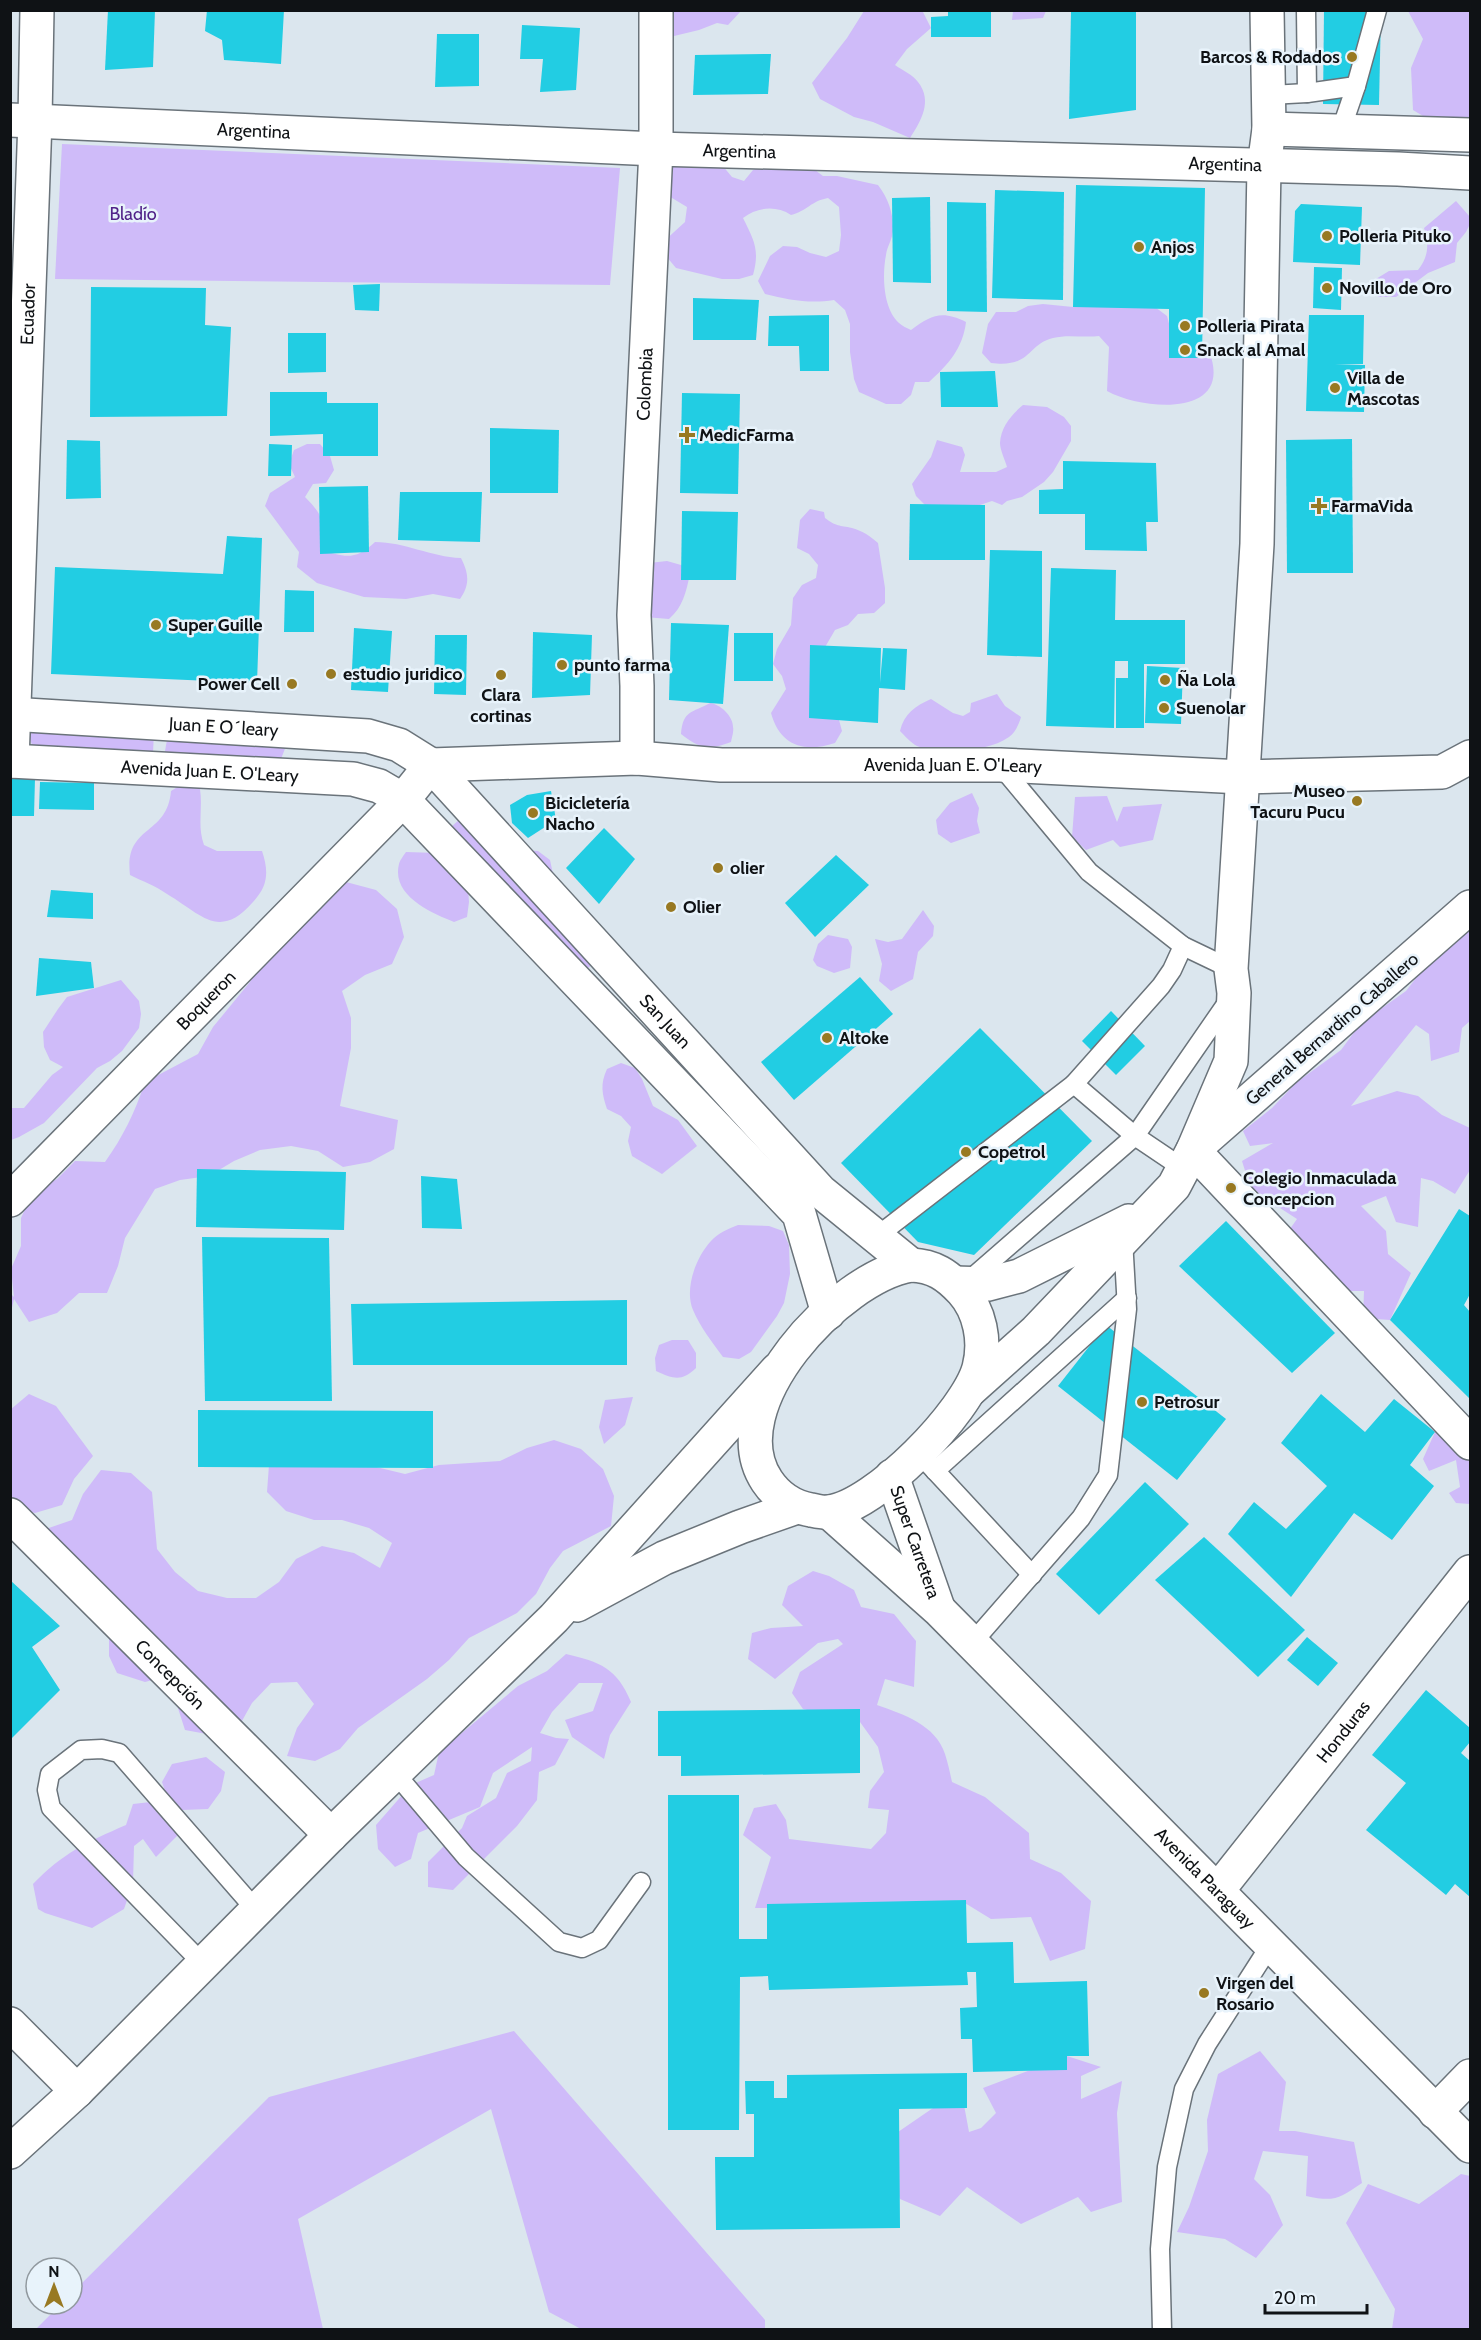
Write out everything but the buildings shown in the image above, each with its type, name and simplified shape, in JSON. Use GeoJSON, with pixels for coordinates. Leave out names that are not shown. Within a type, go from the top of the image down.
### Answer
{"type":"FeatureCollection","features":[{"type":"Feature","properties":{"kind":"main road","name":"Ecuador"},"geometry":{"type":"LineString","coordinates":[[11,761],[23,120],[37,10]]}},
{"type":"Feature","properties":{"kind":"main road","name":"Colombia"},"geometry":{"type":"LineString","coordinates":[[637,758],[634,615],[656,149],[656,10]]}},
{"type":"Feature","properties":{"kind":"main road"},"geometry":{"type":"LineString","coordinates":[[970,1390],[1036,1331],[1174,1186],[1188,1160],[1231,1061],[1232,981],[1242,777],[1257,544],[1264,167],[1269,129],[1267,10]]}},
{"type":"Feature","properties":{"kind":"main road","name":"Argentina"},"geometry":{"type":"LineString","coordinates":[[23,120],[656,149],[1398,169],[1470,173]]}},
{"type":"Feature","properties":{"kind":"main road"},"geometry":{"type":"LineString","coordinates":[[1269,129],[1470,135]]}},
{"type":"Feature","properties":{"kind":"main road","name":"Juan E O´leary"},"geometry":{"type":"LineString","coordinates":[[12,714],[368,736],[399,745],[431,765]]}},
{"type":"Feature","properties":{"kind":"main road","name":"Avenida Juan E. O'Leary"},"geometry":{"type":"LineString","coordinates":[[431,765],[637,758],[721,765],[1000,765],[1242,777],[1442,772],[1470,757]]}},
{"type":"Feature","properties":{"kind":"main road","name":"Avenida Juan E. O'Leary"},"geometry":{"type":"LineString","coordinates":[[11,761],[353,779],[379,786],[403,800]]}},
{"type":"Feature","properties":{"kind":"main road","name":"Boqueron"},"geometry":{"type":"LineString","coordinates":[[14,1190],[403,800],[431,765]]}},
{"type":"Feature","properties":{"kind":"main road","name":"San Juan"},"geometry":{"type":"LineString","coordinates":[[431,765],[820,1191],[911,1265]]}},
{"type":"Feature","properties":{"kind":"main road","name":"San Juan"},"geometry":{"type":"LineString","coordinates":[[403,800],[799,1214],[828,1313]]}},
{"type":"Feature","properties":{"kind":"main road","name":"General Bernardino Caballero"},"geometry":{"type":"LineString","coordinates":[[1188,1160],[1470,907]]}},
{"type":"Feature","properties":{"kind":"main road"},"geometry":{"type":"LineString","coordinates":[[1188,1160],[1470,1443]]}},
{"type":"Feature","properties":{"kind":"main road"},"geometry":{"type":"LineString","coordinates":[[960,1283],[988,1284],[1019,1276],[1149,1211]]}},
{"type":"Feature","properties":{"kind":"main road"},"geometry":{"type":"LineString","coordinates":[[10,2152],[77,2091],[331,1835],[554,1618],[777,1370],[801,1340],[828,1313],[884,1273],[911,1265],[925,1266],[938,1269],[960,1283],[977,1317],[982,1336],[978,1368],[970,1390],[927,1463],[892,1476],[857,1502],[829,1512],[797,1507],[773,1490],[760,1471],[754,1435],[777,1370]]}},
{"type":"Feature","properties":{"kind":"main road","name":"Super Carretera"},"geometry":{"type":"LineString","coordinates":[[892,1476],[939,1610]]}},
{"type":"Feature","properties":{"kind":"main road"},"geometry":{"type":"LineString","coordinates":[[554,1618],[664,1558],[797,1507]]}},
{"type":"Feature","properties":{"kind":"main road","name":"Avenida Paraguay"},"geometry":{"type":"LineString","coordinates":[[829,1512],[939,1610],[1470,2146]]}},
{"type":"Feature","properties":{"kind":"main road","name":"Concepción"},"geometry":{"type":"LineString","coordinates":[[10,1515],[331,1835]]}},
{"type":"Feature","properties":{"kind":"main road","name":"Honduras"},"geometry":{"type":"LineString","coordinates":[[1218,1890],[1470,1572]]}},
{"type":"Feature","properties":{"kind":"main road"},"geometry":{"type":"LineString","coordinates":[[10,2024],[77,2091]]}},
{"type":"Feature","properties":{"kind":"main road"},"geometry":{"type":"LineString","coordinates":[[1436,2112],[1470,2076]]}},
{"type":"Feature","properties":{"kind":"lane"},"geometry":{"type":"LineString","coordinates":[[1306,10],[1307,93]]}},
{"type":"Feature","properties":{"kind":"lane"},"geometry":{"type":"LineString","coordinates":[[1341,130],[1377,10]]}},
{"type":"Feature","properties":{"kind":"lane"},"geometry":{"type":"LineString","coordinates":[[1268,95],[1307,93],[1356,86]]}},
{"type":"Feature","properties":{"kind":"lane"},"geometry":{"type":"LineString","coordinates":[[960,1283],[1135,1136],[1232,981],[1183,946],[1089,872],[1000,765]]}},
{"type":"Feature","properties":{"kind":"lane"},"geometry":{"type":"LineString","coordinates":[[876,1237],[1074,1084],[1161,986],[1183,946]]}},
{"type":"Feature","properties":{"kind":"lane"},"geometry":{"type":"LineString","coordinates":[[1074,1084],[1135,1136],[1188,1160]]}},
{"type":"Feature","properties":{"kind":"lane"},"geometry":{"type":"LineString","coordinates":[[972,1643],[1081,1518],[1108,1475],[1127,1309],[1123,1239]]}},
{"type":"Feature","properties":{"kind":"lane"},"geometry":{"type":"LineString","coordinates":[[1032,1575],[927,1463],[1127,1298]]}},
{"type":"Feature","properties":{"kind":"lane"},"geometry":{"type":"LineString","coordinates":[[203,1964],[51,1808],[47,1790],[50,1774],[81,1750],[102,1749],[119,1753],[256,1910]]}},
{"type":"Feature","properties":{"kind":"lane"},"geometry":{"type":"LineString","coordinates":[[395,1773],[466,1857],[559,1942],[582,1948],[599,1940],[641,1882]]}},
{"type":"Feature","properties":{"kind":"lane"},"geometry":{"type":"LineString","coordinates":[[1162,2330],[1160,2249],[1166,2179],[1184,2089],[1207,2044],[1271,1944]]}},
{"type":"Feature","properties":{"kind":"green space"},"geometry":{"type":"Polygon","coordinates":[[[919,10],[923,12],[931,28],[907,49],[895,65],[916,79],[925,96],[924,111],[910,138],[873,122],[854,117],[820,99],[812,83],[847,38],[864,11],[919,10]]]}},
{"type":"Feature","properties":{"kind":"green space"},"geometry":{"type":"Polygon","coordinates":[[[1013,10],[1046,11],[1043,18],[1012,20],[1013,10]]]}},
{"type":"Feature","properties":{"kind":"green space"},"geometry":{"type":"Polygon","coordinates":[[[664,11],[741,11],[728,25],[717,23],[674,36],[664,11]]]}},
{"type":"Feature","properties":{"kind":"green space"},"geometry":{"type":"Polygon","coordinates":[[[1408,11],[1470,11],[1470,135],[1433,122],[1413,110],[1411,68],[1423,39],[1408,11]]]}},
{"type":"Feature","properties":{"kind":"green space","name":"Bladío"},"geometry":{"type":"Polygon","coordinates":[[[62,144],[620,168],[610,285],[55,279],[62,144]]]}},
{"type":"Feature","properties":{"kind":"green space"},"geometry":{"type":"Polygon","coordinates":[[[662,165],[722,165],[732,177],[744,181],[753,170],[766,165],[811,167],[823,176],[837,176],[878,185],[885,195],[893,223],[893,233],[884,272],[885,291],[890,309],[899,323],[911,330],[931,318],[943,315],[966,322],[962,340],[954,355],[929,382],[915,382],[911,395],[901,404],[886,404],[859,392],[854,379],[850,352],[850,324],[845,310],[834,300],[800,301],[765,294],[758,281],[770,256],[783,246],[797,247],[826,257],[839,251],[841,235],[839,207],[828,198],[817,201],[791,215],[773,209],[748,214],[743,218],[755,245],[756,259],[753,275],[739,279],[722,279],[676,268],[666,256],[662,243],[685,222],[687,207],[662,192],[662,165]]]}},
{"type":"Feature","properties":{"kind":"green space"},"geometry":{"type":"Polygon","coordinates":[[[1456,201],[1470,217],[1470,224],[1457,243],[1455,262],[1428,273],[1396,297],[1378,297],[1371,282],[1389,271],[1418,270],[1427,250],[1424,228],[1456,201]]]}},
{"type":"Feature","properties":{"kind":"green space"},"geometry":{"type":"Polygon","coordinates":[[[1043,304],[1073,307],[1079,305],[1155,307],[1167,316],[1171,331],[1209,351],[1214,373],[1209,388],[1198,398],[1182,404],[1162,405],[1142,403],[1107,391],[1109,347],[1099,336],[1053,338],[1044,341],[1022,359],[1004,364],[991,363],[982,353],[988,324],[996,312],[1016,312],[1028,306],[1043,304]]]}},
{"type":"Feature","properties":{"kind":"green space"},"geometry":{"type":"Polygon","coordinates":[[[1023,405],[1047,407],[1064,417],[1071,426],[1071,441],[1053,472],[1044,482],[1022,497],[1007,501],[1002,505],[992,501],[980,505],[925,505],[916,496],[912,484],[931,457],[937,440],[962,447],[965,455],[960,472],[996,472],[1007,467],[1000,443],[1002,432],[1014,413],[1023,405]]]}},
{"type":"Feature","properties":{"kind":"green space"},"geometry":{"type":"Polygon","coordinates":[[[307,444],[320,444],[330,456],[334,470],[326,483],[313,484],[305,497],[317,510],[322,521],[321,550],[350,556],[362,552],[375,542],[397,544],[461,558],[467,579],[466,589],[460,599],[433,594],[406,599],[364,597],[317,583],[297,567],[299,552],[265,506],[270,493],[295,477],[289,464],[294,450],[307,444]]]}},
{"type":"Feature","properties":{"kind":"green space"},"geometry":{"type":"Polygon","coordinates":[[[810,509],[824,512],[825,518],[832,523],[860,531],[878,543],[885,603],[874,613],[858,614],[848,625],[835,630],[821,654],[842,731],[835,743],[804,747],[787,740],[780,733],[771,713],[786,689],[782,676],[773,664],[777,649],[791,625],[793,598],[802,585],[816,578],[818,565],[809,554],[797,548],[800,520],[810,509]]]}},
{"type":"Feature","properties":{"kind":"green space"},"geometry":{"type":"Polygon","coordinates":[[[667,561],[681,565],[690,574],[683,599],[669,619],[645,617],[649,563],[667,561]]]}},
{"type":"Feature","properties":{"kind":"green space"},"geometry":{"type":"Polygon","coordinates":[[[997,694],[1005,706],[1021,717],[1013,733],[1000,742],[977,749],[952,751],[927,749],[917,746],[900,731],[911,711],[931,699],[953,713],[963,716],[970,712],[971,703],[997,694]]]}},
{"type":"Feature","properties":{"kind":"green space"},"geometry":{"type":"Polygon","coordinates":[[[710,703],[725,711],[733,730],[731,742],[716,747],[704,747],[681,734],[682,726],[686,716],[710,703]]]}},
{"type":"Feature","properties":{"kind":"green space"},"geometry":{"type":"Polygon","coordinates":[[[34,726],[154,731],[153,753],[33,747],[30,736],[34,726]]]}},
{"type":"Feature","properties":{"kind":"green space"},"geometry":{"type":"Polygon","coordinates":[[[169,728],[288,741],[279,764],[164,757],[169,728]]]}},
{"type":"Feature","properties":{"kind":"green space"},"geometry":{"type":"Polygon","coordinates":[[[189,780],[200,789],[201,831],[204,845],[217,851],[262,851],[266,878],[262,890],[241,914],[230,920],[220,922],[200,916],[158,888],[130,875],[133,847],[162,816],[168,806],[171,791],[189,780]]]}},
{"type":"Feature","properties":{"kind":"green space"},"geometry":{"type":"Polygon","coordinates":[[[972,793],[979,808],[977,821],[980,833],[951,843],[938,834],[936,820],[950,803],[972,793]]]}},
{"type":"Feature","properties":{"kind":"green space"},"geometry":{"type":"Polygon","coordinates":[[[1107,796],[1117,822],[1123,807],[1162,804],[1153,840],[1120,847],[1113,840],[1086,850],[1072,837],[1075,797],[1107,796]]]}},
{"type":"Feature","properties":{"kind":"green space"},"geometry":{"type":"Polygon","coordinates":[[[461,818],[522,850],[538,851],[550,860],[556,888],[599,959],[588,968],[575,973],[468,888],[467,917],[454,922],[435,914],[415,902],[407,894],[398,875],[400,862],[406,852],[437,853],[450,828],[461,818]]]}},
{"type":"Feature","properties":{"kind":"green space"},"geometry":{"type":"Polygon","coordinates":[[[346,882],[376,890],[397,909],[404,937],[392,964],[365,975],[342,991],[351,1018],[351,1048],[340,1106],[398,1120],[394,1149],[370,1162],[343,1167],[318,1151],[291,1146],[260,1150],[234,1161],[209,1176],[180,1180],[155,1189],[125,1238],[118,1266],[107,1293],[79,1293],[57,1313],[29,1322],[14,1299],[11,1312],[11,1294],[14,1297],[11,1269],[21,1246],[21,1218],[33,1192],[57,1179],[75,1161],[105,1162],[128,1124],[145,1082],[198,1054],[213,1027],[250,982],[261,953],[314,890],[346,882]]]}},
{"type":"Feature","properties":{"kind":"green space"},"geometry":{"type":"Polygon","coordinates":[[[923,910],[934,926],[933,936],[918,952],[913,979],[891,991],[879,981],[882,964],[875,939],[888,942],[902,939],[923,910]]]}},
{"type":"Feature","properties":{"kind":"green space"},"geometry":{"type":"Polygon","coordinates":[[[1470,929],[1470,1021],[1462,1028],[1459,1052],[1431,1061],[1429,1034],[1416,1025],[1351,1106],[1397,1091],[1418,1096],[1442,1115],[1470,1128],[1470,1170],[1455,1194],[1433,1181],[1421,1178],[1418,1227],[1396,1222],[1386,1196],[1361,1206],[1386,1231],[1388,1254],[1411,1273],[1390,1320],[1363,1318],[1364,1291],[1347,1291],[1280,1243],[1297,1219],[1280,1208],[1255,1203],[1242,1161],[1273,1143],[1250,1146],[1243,1131],[1272,1108],[1297,1082],[1341,1050],[1361,1023],[1406,991],[1449,939],[1470,929]]]}},
{"type":"Feature","properties":{"kind":"green space"},"geometry":{"type":"Polygon","coordinates":[[[828,935],[848,939],[852,947],[850,968],[834,973],[817,966],[813,960],[818,944],[828,935]]]}},
{"type":"Feature","properties":{"kind":"green space"},"geometry":{"type":"Polygon","coordinates":[[[121,980],[139,1001],[141,1014],[139,1028],[122,1051],[97,1068],[44,1123],[11,1140],[11,1108],[24,1108],[52,1075],[63,1067],[50,1060],[44,1047],[43,1032],[58,1009],[67,997],[121,980]]]}},
{"type":"Feature","properties":{"kind":"green space"},"geometry":{"type":"Polygon","coordinates":[[[621,1063],[635,1068],[653,1106],[678,1120],[697,1146],[662,1174],[632,1156],[628,1141],[631,1127],[621,1116],[607,1109],[602,1089],[603,1079],[607,1069],[621,1063]]]}},
{"type":"Feature","properties":{"kind":"green space"},"geometry":{"type":"Polygon","coordinates":[[[738,1225],[769,1226],[783,1231],[789,1245],[790,1274],[784,1303],[777,1316],[751,1352],[739,1359],[723,1357],[696,1316],[690,1293],[696,1264],[706,1248],[717,1236],[738,1225]]]}},
{"type":"Feature","properties":{"kind":"green space"},"geometry":{"type":"Polygon","coordinates":[[[672,1340],[688,1340],[696,1353],[696,1368],[686,1376],[677,1378],[656,1371],[655,1358],[659,1345],[672,1340]]]}},
{"type":"Feature","properties":{"kind":"green space"},"geometry":{"type":"Polygon","coordinates":[[[29,1394],[56,1406],[93,1456],[74,1479],[62,1505],[35,1513],[11,1507],[10,1410],[29,1394]]]}},
{"type":"Feature","properties":{"kind":"green space"},"geometry":{"type":"Polygon","coordinates":[[[633,1397],[625,1425],[604,1444],[599,1427],[605,1400],[633,1397]]]}},
{"type":"Feature","properties":{"kind":"green space"},"geometry":{"type":"Polygon","coordinates":[[[1435,1432],[1466,1439],[1470,1443],[1470,1504],[1456,1503],[1449,1493],[1460,1487],[1456,1460],[1429,1471],[1423,1459],[1435,1432]]]}},
{"type":"Feature","properties":{"kind":"green space"},"geometry":{"type":"Polygon","coordinates":[[[554,1440],[581,1449],[603,1469],[614,1496],[611,1526],[563,1551],[550,1568],[536,1594],[517,1613],[469,1638],[427,1679],[358,1728],[340,1749],[315,1761],[287,1756],[297,1728],[314,1704],[297,1682],[271,1683],[252,1703],[238,1728],[212,1735],[185,1730],[176,1702],[171,1675],[145,1682],[117,1673],[109,1656],[109,1628],[43,1530],[72,1520],[83,1494],[101,1470],[131,1473],[152,1492],[157,1549],[175,1572],[198,1591],[227,1598],[256,1598],[279,1582],[296,1559],[322,1546],[354,1553],[380,1568],[392,1543],[369,1528],[342,1520],[314,1520],[286,1511],[267,1492],[269,1465],[376,1467],[405,1474],[439,1465],[500,1461],[527,1448],[554,1440]]]}},
{"type":"Feature","properties":{"kind":"green space"},"geometry":{"type":"Polygon","coordinates":[[[813,1571],[829,1576],[854,1590],[861,1607],[894,1614],[916,1641],[914,1687],[885,1679],[877,1705],[908,1717],[934,1735],[941,1744],[946,1757],[952,1782],[985,1797],[1029,1833],[1030,1859],[1061,1873],[1091,1901],[1085,1949],[1050,1961],[1031,1917],[991,1919],[960,1900],[925,1907],[755,1908],[771,1857],[743,1835],[754,1808],[776,1804],[786,1820],[789,1839],[871,1849],[886,1833],[889,1810],[868,1808],[870,1791],[884,1772],[878,1747],[860,1722],[803,1709],[792,1693],[800,1672],[843,1644],[838,1639],[818,1643],[775,1679],[748,1659],[752,1633],[771,1628],[803,1626],[782,1605],[788,1586],[813,1571]]]}},
{"type":"Feature","properties":{"kind":"green space"},"geometry":{"type":"Polygon","coordinates":[[[566,1654],[589,1660],[606,1668],[620,1681],[631,1702],[610,1735],[604,1759],[572,1737],[565,1720],[593,1711],[603,1683],[579,1683],[552,1712],[540,1733],[569,1739],[555,1765],[539,1772],[537,1800],[517,1826],[453,1890],[428,1887],[428,1862],[462,1828],[467,1816],[496,1798],[507,1773],[531,1761],[532,1747],[493,1773],[480,1807],[418,1833],[411,1859],[395,1867],[378,1849],[376,1825],[411,1785],[434,1775],[439,1752],[518,1686],[547,1671],[566,1654]]]}},
{"type":"Feature","properties":{"kind":"green space"},"geometry":{"type":"Polygon","coordinates":[[[206,1757],[225,1772],[221,1791],[208,1809],[182,1810],[181,1832],[156,1857],[143,1839],[134,1846],[133,1883],[124,1909],[92,1928],[38,1909],[33,1884],[44,1873],[76,1849],[126,1825],[133,1804],[168,1800],[162,1782],[172,1764],[206,1757]]]}},
{"type":"Feature","properties":{"kind":"green space"},"geometry":{"type":"Polygon","coordinates":[[[514,2031],[765,2320],[765,2329],[581,2329],[549,2312],[491,2109],[298,2219],[323,2329],[36,2329],[49,2316],[84,2316],[84,2281],[269,2097],[514,2031]]]}},
{"type":"Feature","properties":{"kind":"green space"},"geometry":{"type":"Polygon","coordinates":[[[1260,2051],[1286,2082],[1279,2131],[1295,2131],[1354,2142],[1362,2183],[1336,2198],[1323,2199],[1306,2196],[1308,2156],[1263,2151],[1254,2179],[1270,2195],[1283,2225],[1256,2258],[1225,2239],[1177,2232],[1189,2207],[1208,2151],[1207,2120],[1218,2074],[1260,2051]]]}},
{"type":"Feature","properties":{"kind":"green space"},"geometry":{"type":"Polygon","coordinates":[[[1067,2056],[1101,2067],[1081,2076],[1081,2099],[1122,2081],[1117,2113],[1122,2202],[1091,2212],[1078,2197],[1021,2224],[967,2187],[940,2216],[900,2199],[882,2143],[933,2108],[964,2105],[969,2132],[981,2128],[996,2113],[983,2088],[1067,2056]]]}},
{"type":"Feature","properties":{"kind":"green space"},"geometry":{"type":"Polygon","coordinates":[[[1461,2174],[1470,2176],[1470,2329],[1392,2329],[1395,2309],[1346,2223],[1368,2184],[1419,2204],[1461,2174]]]}},
{"type":"Feature","properties":{"kind":"place","name":"Barcos & Rodados"},"geometry":{"type":"Point","coordinates":[1352,57]}},
{"type":"Feature","properties":{"kind":"place","name":"Polleria Pituko"},"geometry":{"type":"Point","coordinates":[1327,236]}},
{"type":"Feature","properties":{"kind":"place","name":"Anjos"},"geometry":{"type":"Point","coordinates":[1139,247]}},
{"type":"Feature","properties":{"kind":"place","name":"Novillo de Oro"},"geometry":{"type":"Point","coordinates":[1327,288]}},
{"type":"Feature","properties":{"kind":"place","name":"Polleria Pirata"},"geometry":{"type":"Point","coordinates":[1185,326]}},
{"type":"Feature","properties":{"kind":"place","name":"Snack al Amal"},"geometry":{"type":"Point","coordinates":[1185,350]}},
{"type":"Feature","properties":{"kind":"place","name":"Villa de Mascotas"},"geometry":{"type":"Point","coordinates":[1335,388]}},
{"type":"Feature","properties":{"kind":"place","name":"MedicFarma"},"geometry":{"type":"Point","coordinates":[687,435]}},
{"type":"Feature","properties":{"kind":"place","name":"FarmaVida"},"geometry":{"type":"Point","coordinates":[1319,506]}},
{"type":"Feature","properties":{"kind":"place","name":"Super Guille"},"geometry":{"type":"Point","coordinates":[156,625]}},
{"type":"Feature","properties":{"kind":"place","name":"punto farma"},"geometry":{"type":"Point","coordinates":[562,665]}},
{"type":"Feature","properties":{"kind":"place","name":"estudio juridico"},"geometry":{"type":"Point","coordinates":[331,674]}},
{"type":"Feature","properties":{"kind":"place","name":"Clara cortinas"},"geometry":{"type":"Point","coordinates":[501,675]}},
{"type":"Feature","properties":{"kind":"place","name":"Ña Lola"},"geometry":{"type":"Point","coordinates":[1165,680]}},
{"type":"Feature","properties":{"kind":"place","name":"Power Cell"},"geometry":{"type":"Point","coordinates":[292,684]}},
{"type":"Feature","properties":{"kind":"place","name":"Suenolar"},"geometry":{"type":"Point","coordinates":[1164,708]}},
{"type":"Feature","properties":{"kind":"place","name":"Museo Tacuru Pucu"},"geometry":{"type":"Point","coordinates":[1357,801]}},
{"type":"Feature","properties":{"kind":"place","name":"Bicicletería Nacho"},"geometry":{"type":"Point","coordinates":[533,813]}},
{"type":"Feature","properties":{"kind":"place","name":"olier"},"geometry":{"type":"Point","coordinates":[718,868]}},
{"type":"Feature","properties":{"kind":"place","name":"Olier"},"geometry":{"type":"Point","coordinates":[671,907]}},
{"type":"Feature","properties":{"kind":"place","name":"Altoke"},"geometry":{"type":"Point","coordinates":[827,1038]}},
{"type":"Feature","properties":{"kind":"place","name":"Copetrol"},"geometry":{"type":"Point","coordinates":[966,1152]}},
{"type":"Feature","properties":{"kind":"place","name":"Colegio Inmaculada Concepcion"},"geometry":{"type":"Point","coordinates":[1231,1188]}},
{"type":"Feature","properties":{"kind":"place","name":"Petrosur"},"geometry":{"type":"Point","coordinates":[1142,1402]}},
{"type":"Feature","properties":{"kind":"place","name":"Virgen del Rosario"},"geometry":{"type":"Point","coordinates":[1204,1993]}}]}
